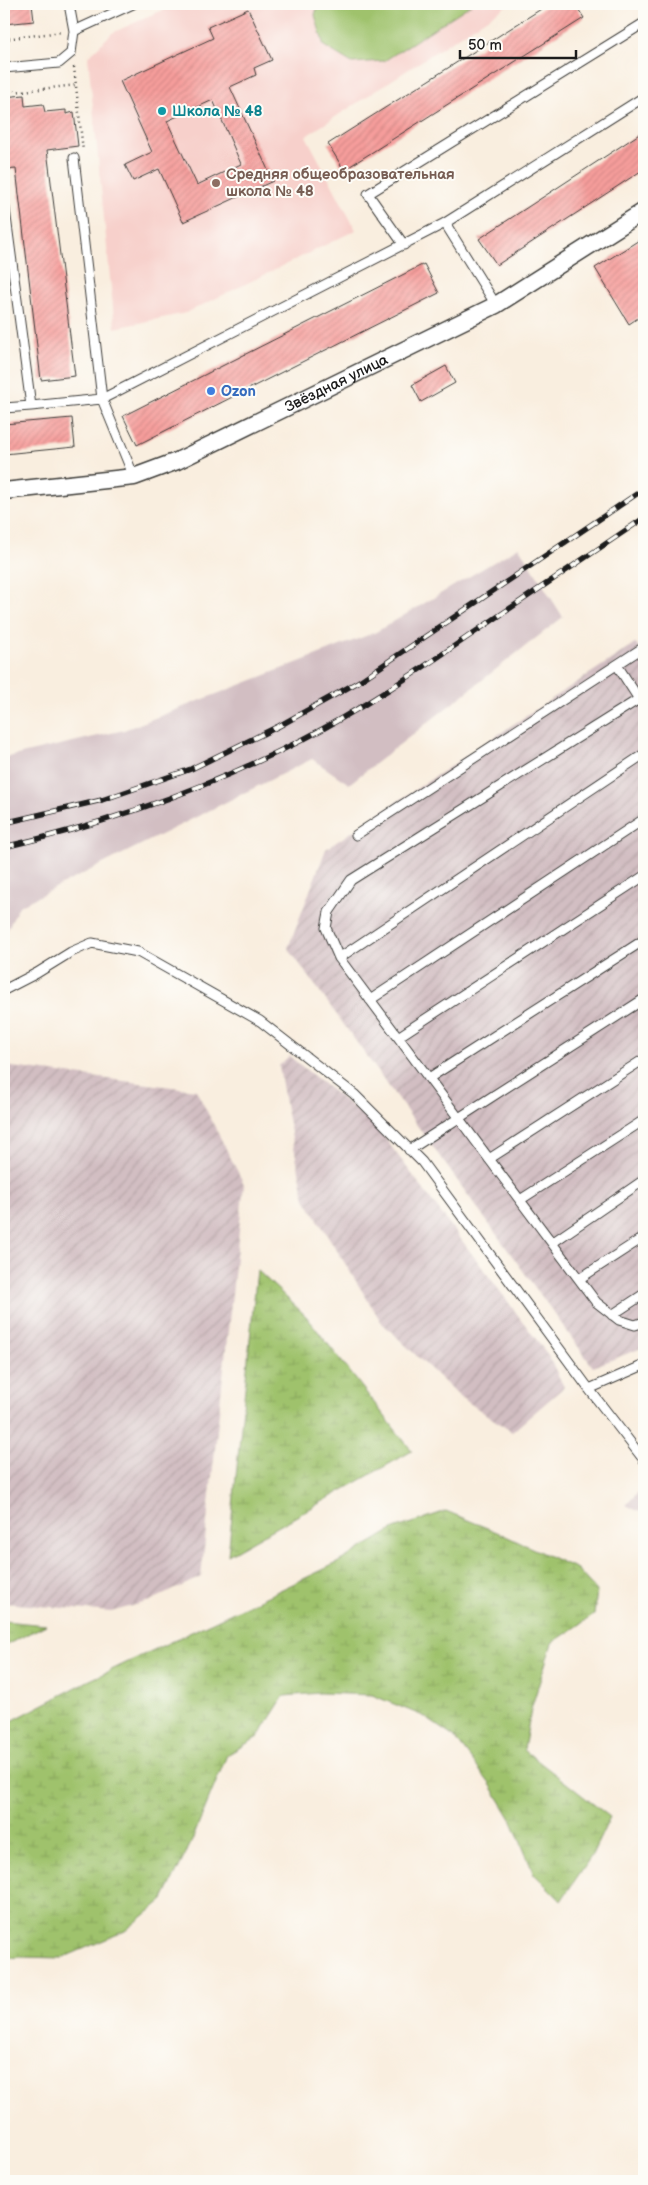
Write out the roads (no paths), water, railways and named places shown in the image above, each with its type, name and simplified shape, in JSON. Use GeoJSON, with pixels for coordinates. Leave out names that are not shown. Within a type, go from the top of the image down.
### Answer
{"type":"FeatureCollection","features":[{"type":"Feature","properties":{"kind":"street","name":"Звёздная улица"},"geometry":{"type":"LineString","coordinates":[[4,491],[134,477],[177,461],[496,306],[644,210]]}},
{"type":"Feature","properties":{"kind":"lane"},"geometry":{"type":"LineString","coordinates":[[4,68],[59,63],[72,53],[74,31],[69,4]]}},
{"type":"Feature","properties":{"kind":"lane"},"geometry":{"type":"LineString","coordinates":[[74,31],[133,4]]}},
{"type":"Feature","properties":{"kind":"lane"},"geometry":{"type":"LineString","coordinates":[[404,245],[368,194],[644,23]]}},
{"type":"Feature","properties":{"kind":"lane"},"geometry":{"type":"LineString","coordinates":[[4,408],[102,399],[445,223],[644,97]]}},
{"type":"Feature","properties":{"kind":"lane"},"geometry":{"type":"LineString","coordinates":[[74,158],[102,399],[134,477]]}},
{"type":"Feature","properties":{"kind":"lane"},"geometry":{"type":"LineString","coordinates":[[4,202],[31,406]]}},
{"type":"Feature","properties":{"kind":"lane"},"geometry":{"type":"LineString","coordinates":[[445,223],[496,306]]}},
{"type":"Feature","properties":{"kind":"lane"},"geometry":{"type":"LineString","coordinates":[[356,835],[644,647]]}},
{"type":"Feature","properties":{"kind":"lane"},"geometry":{"type":"LineString","coordinates":[[616,665],[644,707]]}},
{"type":"Feature","properties":{"kind":"lane"},"geometry":{"type":"LineString","coordinates":[[639,698],[351,880],[329,912],[326,928],[339,958],[596,1302],[619,1320],[635,1325],[644,1322]]}},
{"type":"Feature","properties":{"kind":"lane"},"geometry":{"type":"LineString","coordinates":[[339,958],[644,754]]}},
{"type":"Feature","properties":{"kind":"lane"},"geometry":{"type":"LineString","coordinates":[[370,1000],[644,819]]}},
{"type":"Feature","properties":{"kind":"lane"},"geometry":{"type":"LineString","coordinates":[[398,1037],[644,876]]}},
{"type":"Feature","properties":{"kind":"lane"},"geometry":{"type":"LineString","coordinates":[[429,1078],[644,940]]}},
{"type":"Feature","properties":{"kind":"lane"},"geometry":{"type":"LineString","coordinates":[[4,990],[38,973],[71,952],[92,943],[138,952],[260,1021],[354,1094],[422,1162],[589,1389],[644,1460]]}},
{"type":"Feature","properties":{"kind":"lane"},"geometry":{"type":"LineString","coordinates":[[409,1150],[644,999]]}},
{"type":"Feature","properties":{"kind":"lane"},"geometry":{"type":"LineString","coordinates":[[489,1159],[644,1058]]}},
{"type":"Feature","properties":{"kind":"lane"},"geometry":{"type":"LineString","coordinates":[[520,1200],[644,1120]]}},
{"type":"Feature","properties":{"kind":"lane"},"geometry":{"type":"LineString","coordinates":[[552,1243],[644,1180]]}},
{"type":"Feature","properties":{"kind":"lane"},"geometry":{"type":"LineString","coordinates":[[579,1278],[644,1237]]}},
{"type":"Feature","properties":{"kind":"lane"},"geometry":{"type":"LineString","coordinates":[[612,1315],[644,1294]]}},
{"type":"Feature","properties":{"kind":"lane"},"geometry":{"type":"LineString","coordinates":[[589,1389],[644,1365]]}},
{"type":"Feature","properties":{"kind":"railway"},"geometry":{"type":"LineString","coordinates":[[4,823],[102,800],[191,769],[279,726],[358,682],[644,489]]}},
{"type":"Feature","properties":{"kind":"railway"},"geometry":{"type":"LineString","coordinates":[[4,847],[42,838],[156,803],[230,774],[302,740],[366,704],[408,677],[644,518]]}},
{"type":"Feature","properties":{"kind":"place","name":"Школа № 48"},"geometry":{"type":"Point","coordinates":[162,111]}},
{"type":"Feature","properties":{"kind":"place","name":"Средняя общеобразовательная школа № 48"},"geometry":{"type":"Point","coordinates":[216,183]}},
{"type":"Feature","properties":{"kind":"place","name":"Ozon"},"geometry":{"type":"Point","coordinates":[211,391]}}]}
